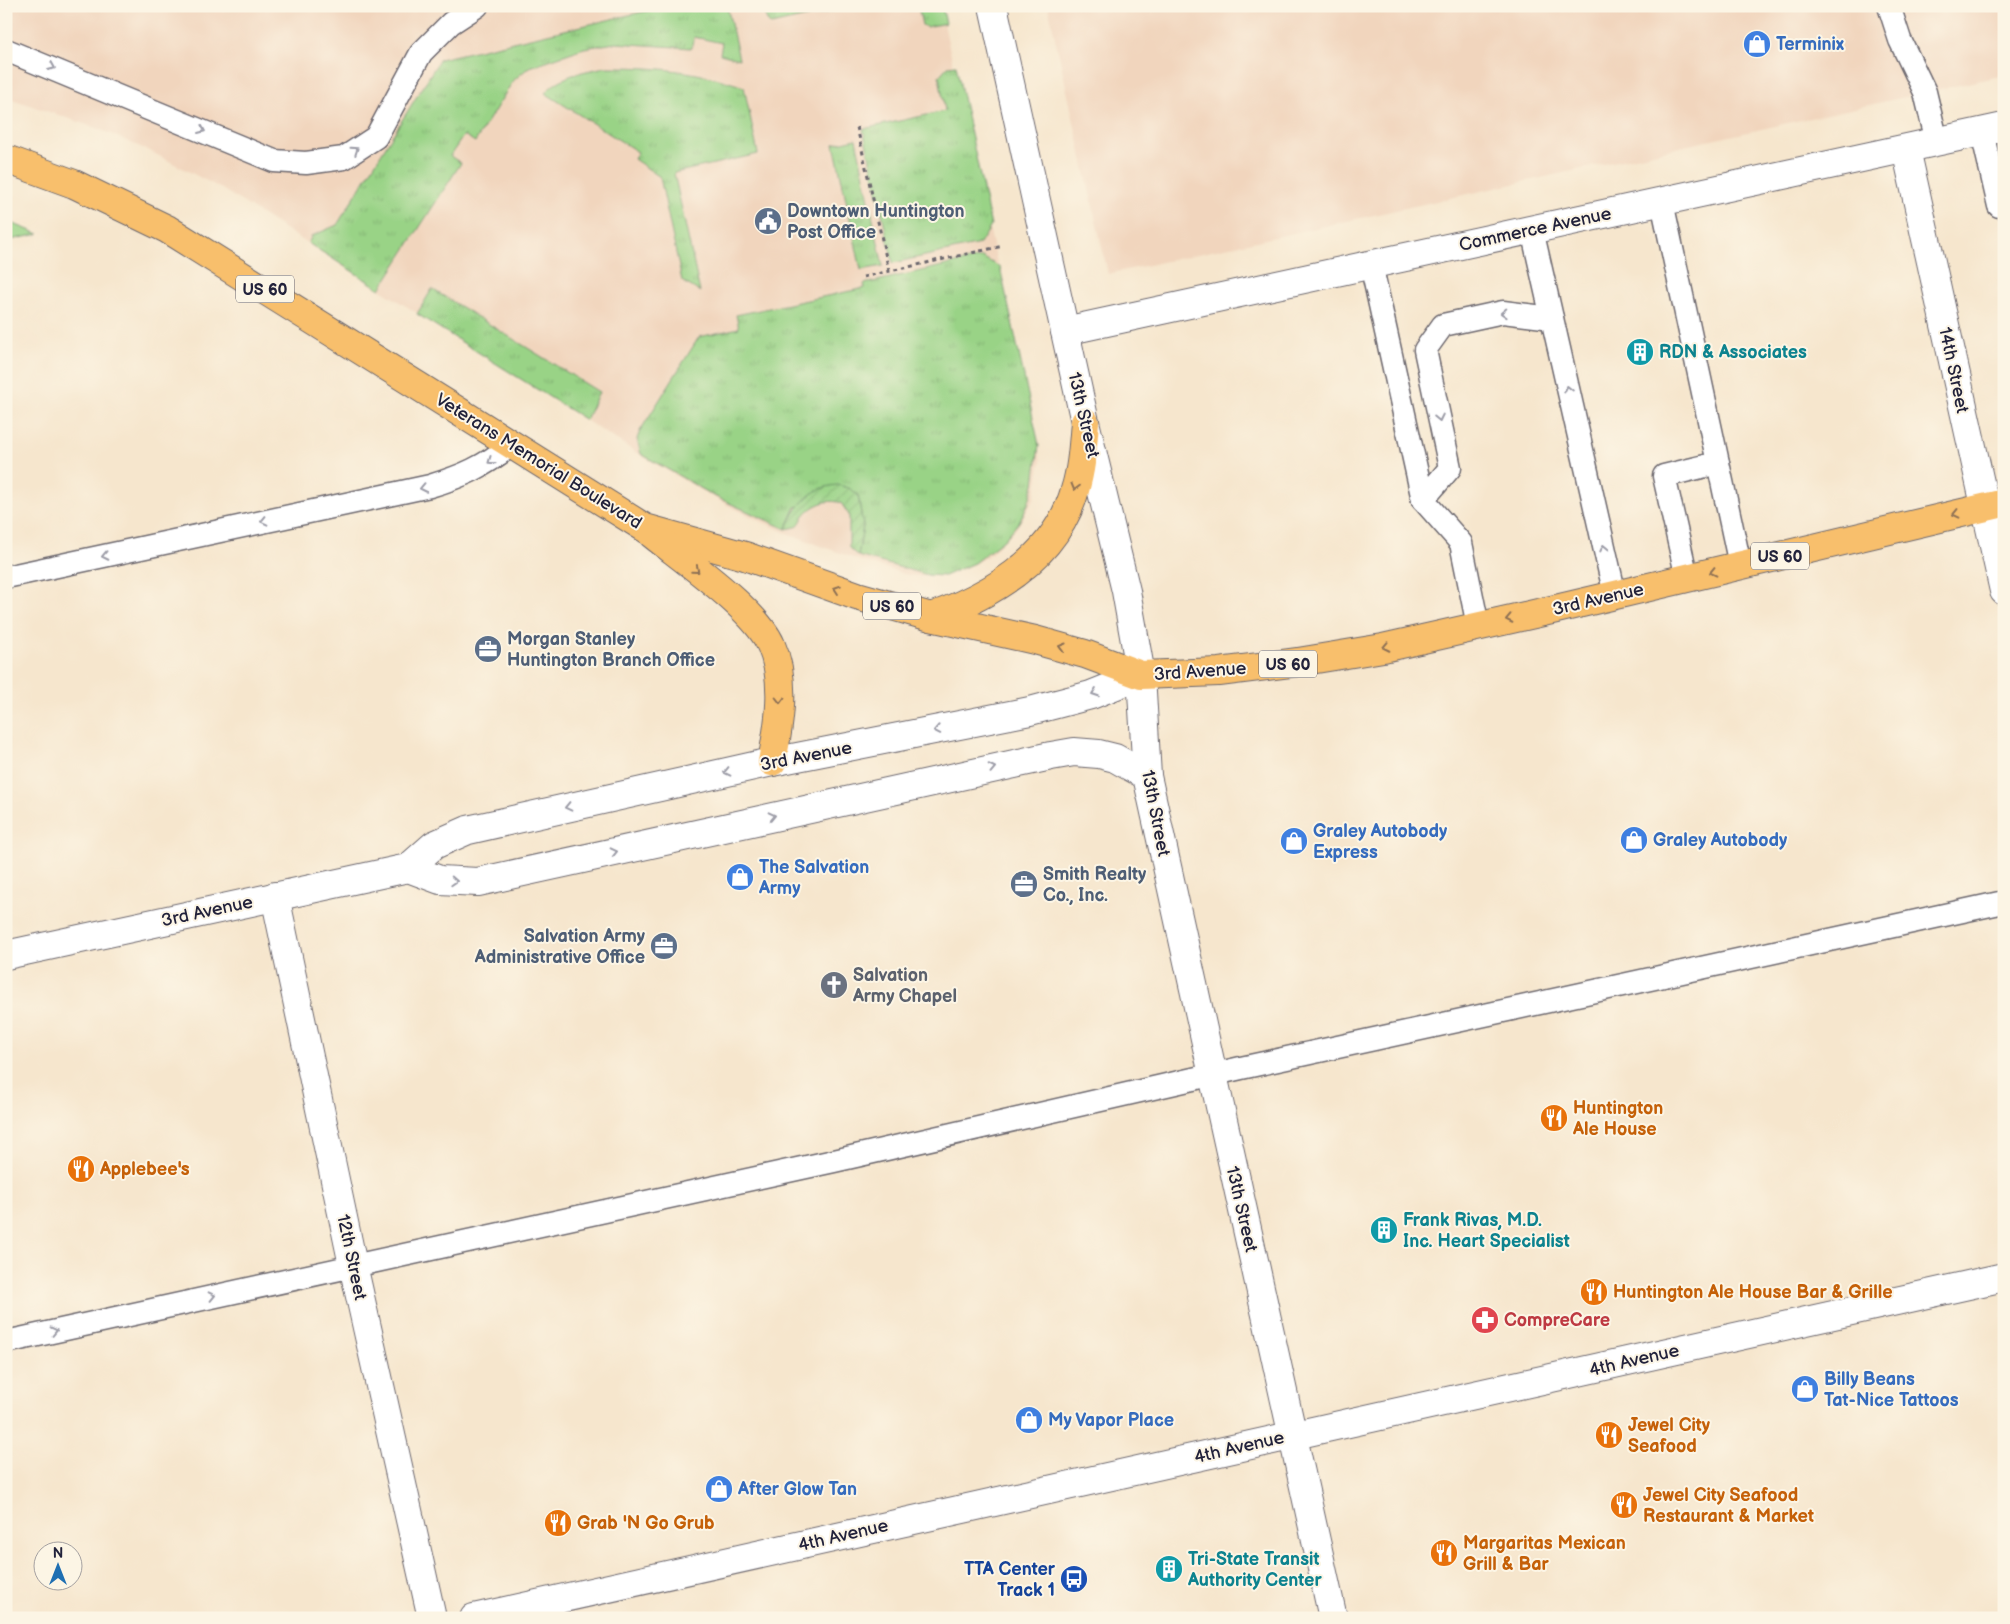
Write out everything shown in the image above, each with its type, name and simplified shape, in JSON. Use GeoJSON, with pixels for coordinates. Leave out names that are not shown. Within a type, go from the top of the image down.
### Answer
{"type":"FeatureCollection","features":[{"type":"Feature","properties":{"kind":"main road","name":"Veterans Memorial Boulevard"},"geometry":{"type":"LineString","coordinates":[[6,159],[91,192],[167,229],[645,528],[745,556],[856,596],[931,617],[1044,642],[1085,654],[1141,675]]}},
{"type":"Feature","properties":{"kind":"main road"},"geometry":{"type":"LineString","coordinates":[[931,617],[986,594],[1015,574],[1039,552],[1060,525],[1075,492],[1082,456],[1085,422]]}},
{"type":"Feature","properties":{"kind":"main road","name":"3rd Avenue"},"geometry":{"type":"LineString","coordinates":[[1141,675],[1219,672],[1298,662],[1383,648],[1994,505]]}},
{"type":"Feature","properties":{"kind":"main road"},"geometry":{"type":"LineString","coordinates":[[645,528],[749,614],[767,638],[776,665],[780,697],[779,722],[772,762]]}},
{"type":"Feature","properties":{"kind":"street","name":"13th Street"},"geometry":{"type":"LineString","coordinates":[[993,6],[1085,422],[1126,591],[1141,675],[1147,776],[1333,1618]]}},
{"type":"Feature","properties":{"kind":"street","name":"Commerce Avenue"},"geometry":{"type":"LineString","coordinates":[[1065,331],[1993,130]]}},
{"type":"Feature","properties":{"kind":"street","name":"14th Street"},"geometry":{"type":"LineString","coordinates":[[1906,149],[1994,505],[2004,590]]}},
{"type":"Feature","properties":{"kind":"street","name":"3rd Avenue"},"geometry":{"type":"LineString","coordinates":[[6,955],[408,868],[434,845],[468,830],[772,762],[1030,712],[1092,695],[1141,675]]}},
{"type":"Feature","properties":{"kind":"street"},"geometry":{"type":"LineString","coordinates":[[408,868],[440,880],[478,882],[944,778],[1074,752],[1115,758],[1147,776]]}},
{"type":"Feature","properties":{"kind":"street","name":"12th Street"},"geometry":{"type":"LineString","coordinates":[[275,896],[353,1265],[432,1618]]}},
{"type":"Feature","properties":{"kind":"street","name":"4th Avenue"},"geometry":{"type":"LineString","coordinates":[[474,1618],[2004,1277]]}},
{"type":"Feature","properties":{"kind":"lane"},"geometry":{"type":"LineString","coordinates":[[6,50],[274,161],[306,163],[344,158],[376,136],[421,53],[451,23],[477,6]]}},
{"type":"Feature","properties":{"kind":"lane"},"geometry":{"type":"LineString","coordinates":[[1889,6],[1900,40],[1925,92],[1937,142]]}},
{"type":"Feature","properties":{"kind":"lane"},"geometry":{"type":"LineString","coordinates":[[1993,130],[1999,206],[2004,205]]}},
{"type":"Feature","properties":{"kind":"lane"},"geometry":{"type":"LineString","coordinates":[[1662,202],[1740,565]]}},
{"type":"Feature","properties":{"kind":"lane"},"geometry":{"type":"LineString","coordinates":[[1532,230],[1615,595]]}},
{"type":"Feature","properties":{"kind":"lane"},"geometry":{"type":"LineString","coordinates":[[1371,264],[1423,500],[1461,543],[1478,626]]}},
{"type":"Feature","properties":{"kind":"lane"},"geometry":{"type":"LineString","coordinates":[[1423,500],[1450,468],[1425,350],[1443,325],[1503,312],[1552,318]]}},
{"type":"Feature","properties":{"kind":"lane"},"geometry":{"type":"LineString","coordinates":[[6,577],[430,486],[460,477],[489,463],[511,445]]}},
{"type":"Feature","properties":{"kind":"lane"},"geometry":{"type":"LineString","coordinates":[[1687,578],[1664,476],[1718,463]]}},
{"type":"Feature","properties":{"kind":"lane"},"geometry":{"type":"LineString","coordinates":[[6,1342],[834,1161],[1212,1074],[2004,902]]}},
{"type":"Feature","properties":{"kind":"path"},"geometry":{"type":"LineString","coordinates":[[857,127],[889,272]]}},
{"type":"Feature","properties":{"kind":"path"},"geometry":{"type":"LineString","coordinates":[[862,277],[1003,246]]}},
{"type":"Feature","properties":{"kind":"shaded area"},"geometry":{"type":"Polygon","coordinates":[[[6,6],[940,6],[1041,461],[1034,499],[1016,529],[991,554],[974,564],[956,571],[920,576],[908,575],[856,559],[784,532],[727,505],[642,456],[222,189],[150,151],[99,129],[6,97],[6,6]]]}},
{"type":"Feature","properties":{"kind":"shaded area"},"geometry":{"type":"Polygon","coordinates":[[[1048,6],[2004,6],[2004,75],[1108,274],[1048,6]]]}},
{"type":"Feature","properties":{"kind":"green space"},"geometry":{"type":"Polygon","coordinates":[[[668,6],[727,6],[739,59],[720,54],[722,43],[694,37],[691,48],[615,43],[584,48],[529,67],[513,81],[475,142],[464,135],[450,156],[461,163],[380,289],[308,243],[312,236],[337,225],[440,59],[668,6]]]}},
{"type":"Feature","properties":{"kind":"green space"},"geometry":{"type":"Polygon","coordinates":[[[763,6],[855,6],[771,25],[767,21],[763,6]]]}},
{"type":"Feature","properties":{"kind":"green space"},"geometry":{"type":"Polygon","coordinates":[[[918,6],[942,6],[946,23],[926,27],[922,25],[918,6]]]}},
{"type":"Feature","properties":{"kind":"green space"},"geometry":{"type":"Polygon","coordinates":[[[956,65],[991,226],[980,244],[893,263],[863,129],[945,111],[939,76],[948,66],[956,65]]]}},
{"type":"Feature","properties":{"kind":"green space"},"geometry":{"type":"Polygon","coordinates":[[[605,67],[692,73],[744,87],[758,154],[674,173],[700,292],[682,281],[660,177],[634,159],[638,152],[545,93],[565,78],[605,67]]]}},
{"type":"Feature","properties":{"kind":"green space"},"geometry":{"type":"Polygon","coordinates":[[[856,139],[883,266],[861,270],[834,144],[856,139]]]}},
{"type":"Feature","properties":{"kind":"green space"},"geometry":{"type":"Polygon","coordinates":[[[6,221],[39,234],[6,241],[6,221]]]}},
{"type":"Feature","properties":{"kind":"green space"},"geometry":{"type":"Polygon","coordinates":[[[982,257],[1000,267],[1039,445],[1034,484],[1028,504],[1019,522],[1004,540],[974,563],[944,576],[928,575],[858,556],[863,526],[858,495],[796,507],[786,529],[716,497],[641,454],[637,439],[640,431],[699,337],[739,328],[736,315],[865,288],[864,284],[982,257]]]}},
{"type":"Feature","properties":{"kind":"green space"},"geometry":{"type":"Polygon","coordinates":[[[432,289],[599,392],[586,420],[417,314],[432,289]]]}},
{"type":"Feature","properties":{"kind":"green space"},"geometry":{"type":"Polygon","coordinates":[[[838,485],[849,488],[858,495],[863,526],[858,556],[849,548],[849,515],[841,503],[831,501],[815,506],[806,513],[796,527],[786,529],[800,505],[812,493],[828,486],[838,485]]]}},
{"type":"Feature","properties":{"kind":"place","name":"Terminix"},"geometry":{"type":"Point","coordinates":[1757,44]}},
{"type":"Feature","properties":{"kind":"place","name":"Downtown Huntington Post Office"},"geometry":{"type":"Point","coordinates":[768,221]}},
{"type":"Feature","properties":{"kind":"place","name":"RDN & Associates"},"geometry":{"type":"Point","coordinates":[1640,352]}},
{"type":"Feature","properties":{"kind":"place","name":"Morgan Stanley Huntington Branch Office"},"geometry":{"type":"Point","coordinates":[488,649]}},
{"type":"Feature","properties":{"kind":"place","name":"Graley Autobody"},"geometry":{"type":"Point","coordinates":[1634,840]}},
{"type":"Feature","properties":{"kind":"place","name":"Graley Autobody Express"},"geometry":{"type":"Point","coordinates":[1294,841]}},
{"type":"Feature","properties":{"kind":"place","name":"The Salvation Army"},"geometry":{"type":"Point","coordinates":[740,877]}},
{"type":"Feature","properties":{"kind":"place","name":"Smith Realty Co., Inc."},"geometry":{"type":"Point","coordinates":[1024,884]}},
{"type":"Feature","properties":{"kind":"place","name":"Salvation Army Administrative Office"},"geometry":{"type":"Point","coordinates":[664,946]}},
{"type":"Feature","properties":{"kind":"place","name":"Salvation Army Chapel"},"geometry":{"type":"Point","coordinates":[834,985]}},
{"type":"Feature","properties":{"kind":"place","name":"Huntington Ale House"},"geometry":{"type":"Point","coordinates":[1554,1118]}},
{"type":"Feature","properties":{"kind":"place","name":"Applebee's"},"geometry":{"type":"Point","coordinates":[81,1169]}},
{"type":"Feature","properties":{"kind":"place","name":"Frank Rivas, M.D. Inc. Heart Specialist"},"geometry":{"type":"Point","coordinates":[1384,1230]}},
{"type":"Feature","properties":{"kind":"place","name":"Huntington Ale House Bar & Grille"},"geometry":{"type":"Point","coordinates":[1594,1292]}},
{"type":"Feature","properties":{"kind":"place","name":"CompreCare"},"geometry":{"type":"Point","coordinates":[1485,1320]}},
{"type":"Feature","properties":{"kind":"place","name":"Billy Beans Tat-Nice Tattoos"},"geometry":{"type":"Point","coordinates":[1805,1389]}},
{"type":"Feature","properties":{"kind":"place","name":"My Vapor Place"},"geometry":{"type":"Point","coordinates":[1029,1420]}},
{"type":"Feature","properties":{"kind":"place","name":"Jewel City Seafood"},"geometry":{"type":"Point","coordinates":[1609,1435]}},
{"type":"Feature","properties":{"kind":"place","name":"After Glow Tan"},"geometry":{"type":"Point","coordinates":[719,1489]}},
{"type":"Feature","properties":{"kind":"place","name":"Jewel City Seafood Restaurant & Market"},"geometry":{"type":"Point","coordinates":[1624,1505]}},
{"type":"Feature","properties":{"kind":"place","name":"Grab 'N Go Grub"},"geometry":{"type":"Point","coordinates":[558,1523]}},
{"type":"Feature","properties":{"kind":"place","name":"Margaritas Mexican Grill & Bar"},"geometry":{"type":"Point","coordinates":[1444,1553]}},
{"type":"Feature","properties":{"kind":"place","name":"Tri-State Transit Authority Center"},"geometry":{"type":"Point","coordinates":[1169,1569]}},
{"type":"Feature","properties":{"kind":"place","name":"TTA Center Track 1"},"geometry":{"type":"Point","coordinates":[1074,1579]}}]}
